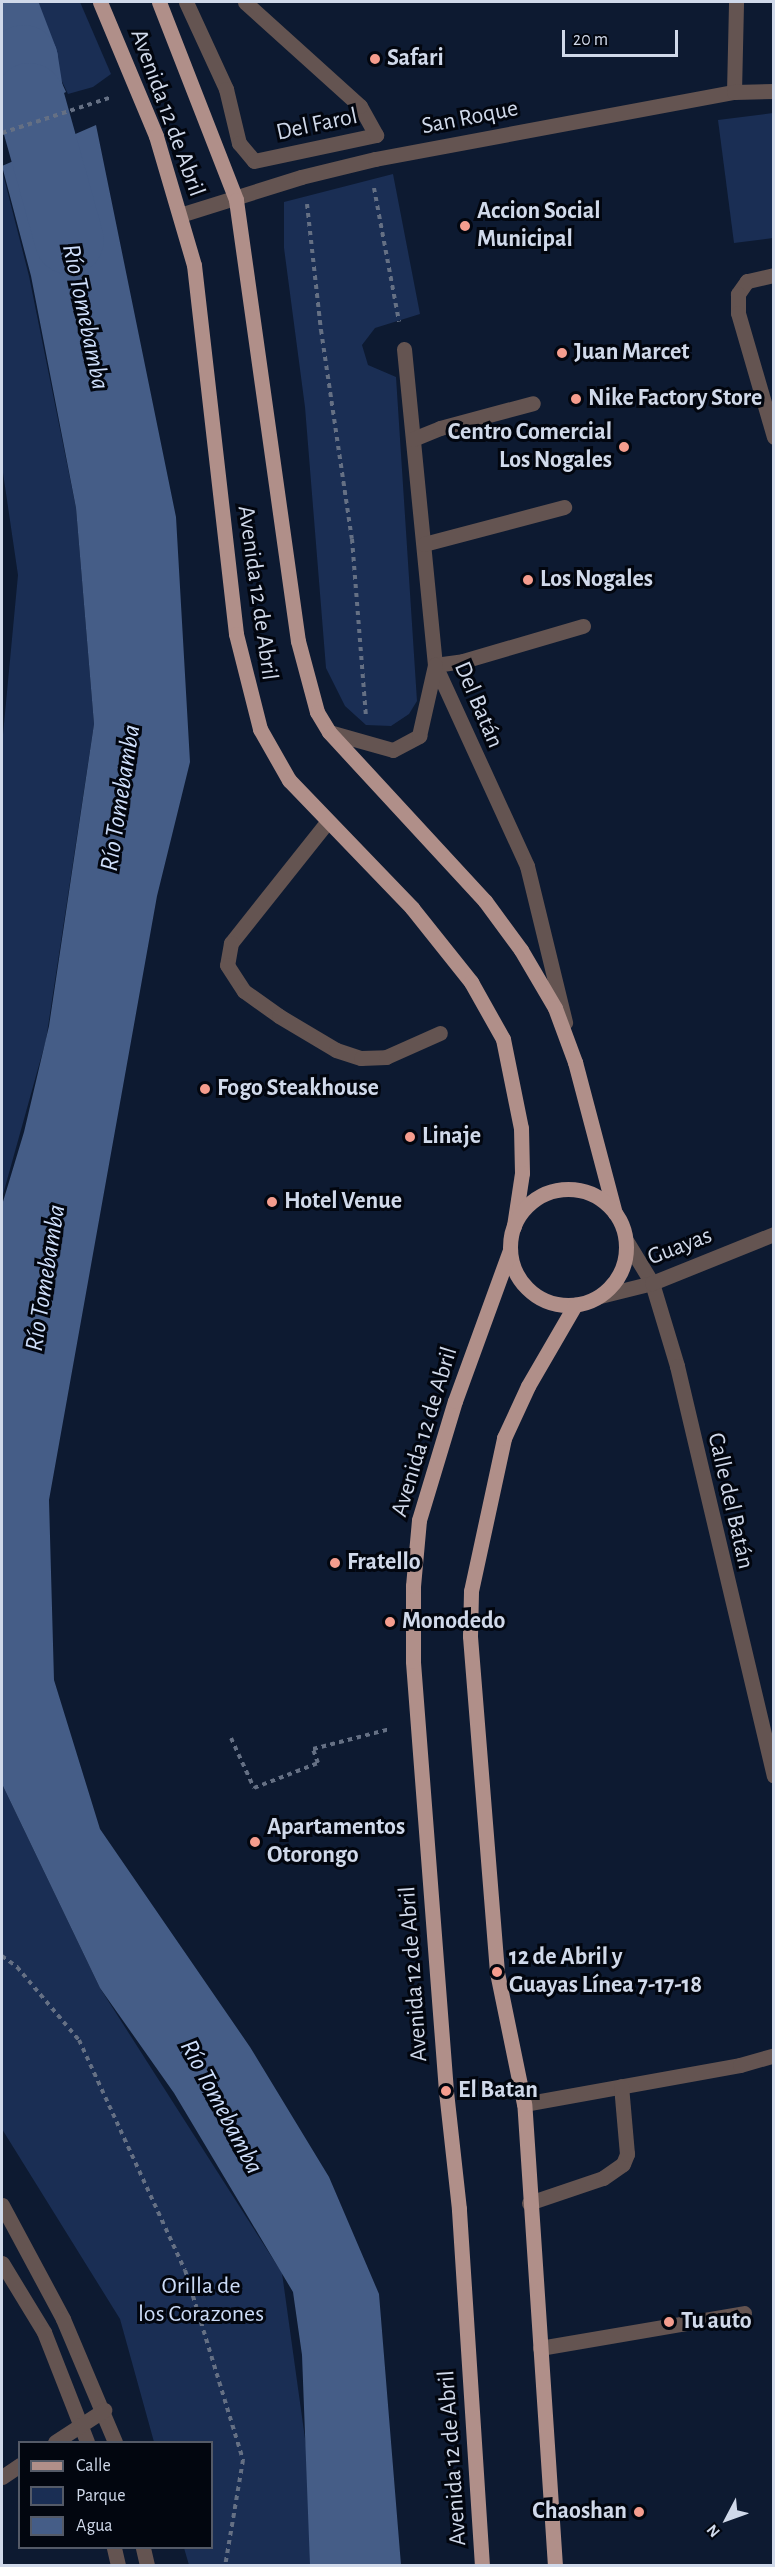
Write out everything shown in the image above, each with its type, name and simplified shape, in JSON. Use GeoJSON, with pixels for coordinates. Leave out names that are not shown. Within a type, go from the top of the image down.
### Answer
{"type":"FeatureCollection","features":[{"type":"Feature","properties":{"kind":"main road","name":"Avenida 12 de Abril"},"geometry":{"type":"LineString","coordinates":[[100,2],[138,87],[194,265],[236,634],[249,697],[274,759],[328,821],[420,917],[471,982],[503,1039],[521,1128],[522,1173],[510,1250],[455,1401],[419,1520],[413,1586],[417,1723],[445,2080],[459,2208],[482,2565]]}},
{"type":"Feature","properties":{"kind":"main road","name":"Avenida 12 de Abril"},"geometry":{"type":"LineString","coordinates":[[159,2],[236,200],[298,641],[317,712],[329,732],[485,901],[521,950],[555,1008],[575,1062],[615,1213],[627,1242]]}},
{"type":"Feature","properties":{"kind":"main road","name":"Avenida 12 de Abril"},"geometry":{"type":"LineString","coordinates":[[514,1226],[532,1201],[561,1189],[591,1194],[615,1213]]}},
{"type":"Feature","properties":{"kind":"main road"},"geometry":{"type":"LineString","coordinates":[[510,1250],[513,1264],[526,1287],[548,1302],[575,1305],[600,1296],[621,1273],[627,1242]]}},
{"type":"Feature","properties":{"kind":"main road"},"geometry":{"type":"LineString","coordinates":[[555,2565],[524,2103],[496,1972],[470,1636],[471,1591],[504,1438],[528,1386],[575,1305]]}},
{"type":"Feature","properties":{"kind":"street","name":"Del Farol"},"geometry":{"type":"LineString","coordinates":[[186,2],[226,89],[238,143],[254,161],[376,135],[360,106],[245,2]]}},
{"type":"Feature","properties":{"kind":"street"},"geometry":{"type":"LineString","coordinates":[[734,92],[736,2]]}},
{"type":"Feature","properties":{"kind":"street","name":"San Roque"},"geometry":{"type":"LineString","coordinates":[[180,215],[236,200],[301,177],[375,159],[734,92],[774,91]]}},
{"type":"Feature","properties":{"kind":"street"},"geometry":{"type":"LineString","coordinates":[[774,275],[747,281],[738,294],[738,314],[774,436]]}},
{"type":"Feature","properties":{"kind":"street","name":"Del Batán"},"geometry":{"type":"LineString","coordinates":[[404,349],[435,665],[527,866],[575,1062]]}},
{"type":"Feature","properties":{"kind":"street"},"geometry":{"type":"LineString","coordinates":[[413,439],[440,428],[533,403]]}},
{"type":"Feature","properties":{"kind":"street"},"geometry":{"type":"LineString","coordinates":[[424,544],[564,507]]}},
{"type":"Feature","properties":{"kind":"street"},"geometry":{"type":"LineString","coordinates":[[329,732],[364,745],[393,750],[418,735],[435,665],[463,661],[583,626]]}},
{"type":"Feature","properties":{"kind":"street"},"geometry":{"type":"LineString","coordinates":[[328,821],[231,943],[227,965],[244,992],[336,1050],[361,1058],[386,1057],[440,1033]]}},
{"type":"Feature","properties":{"kind":"street","name":"Guayas"},"geometry":{"type":"LineString","coordinates":[[600,1296],[652,1283],[774,1234]]}},
{"type":"Feature","properties":{"kind":"street","name":"Calle del Batán"},"geometry":{"type":"LineString","coordinates":[[627,1242],[652,1283],[676,1366],[774,1776]]}},
{"type":"Feature","properties":{"kind":"street"},"geometry":{"type":"LineString","coordinates":[[524,2103],[740,2066],[774,2055]]}},
{"type":"Feature","properties":{"kind":"street"},"geometry":{"type":"LineString","coordinates":[[529,2203],[603,2178],[623,2164],[627,2154],[621,2086]]}},
{"type":"Feature","properties":{"kind":"street"},"geometry":{"type":"LineString","coordinates":[[2,2205],[63,2319],[104,2410],[115,2441]]}},
{"type":"Feature","properties":{"kind":"street"},"geometry":{"type":"LineString","coordinates":[[2,2263],[44,2332],[87,2441]]}},
{"type":"Feature","properties":{"kind":"street"},"geometry":{"type":"LineString","coordinates":[[540,2348],[744,2313]]}},
{"type":"Feature","properties":{"kind":"street"},"geometry":{"type":"LineString","coordinates":[[56,2441],[104,2410]]}},
{"type":"Feature","properties":{"kind":"street"},"geometry":{"type":"LineString","coordinates":[[2,2477],[18,2466]]}},
{"type":"Feature","properties":{"kind":"street"},"geometry":{"type":"LineString","coordinates":[[114,2549],[117,2565]]}},
{"type":"Feature","properties":{"kind":"street"},"geometry":{"type":"LineString","coordinates":[[143,2549],[147,2565]]}},
{"type":"Feature","properties":{"kind":"path"},"geometry":{"type":"LineString","coordinates":[[2,134],[106,99]]}},
{"type":"Feature","properties":{"kind":"path"},"geometry":{"type":"LineString","coordinates":[[375,159],[372,179],[404,349]]}},
{"type":"Feature","properties":{"kind":"path"},"geometry":{"type":"LineString","coordinates":[[301,177],[352,539],[366,725],[364,745]]}},
{"type":"Feature","properties":{"kind":"path"},"geometry":{"type":"LineString","coordinates":[[231,1738],[254,1788],[318,1763],[313,1749],[417,1723]]}},
{"type":"Feature","properties":{"kind":"path"},"geometry":{"type":"LineString","coordinates":[[2,1956],[17,1967],[79,2040],[185,2270],[243,2460],[225,2565]]}},
{"type":"Feature","properties":{"kind":"green space"},"geometry":{"type":"Polygon","coordinates":[[[32,2],[80,2],[111,74],[93,87],[68,94],[42,40],[32,2]]]}},
{"type":"Feature","properties":{"kind":"green space"},"geometry":{"type":"Polygon","coordinates":[[[773,113],[773,238],[734,243],[718,120],[773,113]]]}},
{"type":"Feature","properties":{"kind":"green space"},"geometry":{"type":"Polygon","coordinates":[[[2,170],[29,276],[76,508],[94,724],[46,1040],[2,1198],[2,745],[18,575],[2,466],[2,170]]]}},
{"type":"Feature","properties":{"kind":"green space"},"geometry":{"type":"Polygon","coordinates":[[[393,174],[420,314],[375,328],[362,345],[368,365],[396,377],[417,701],[409,714],[391,726],[366,725],[345,706],[326,668],[305,407],[284,248],[284,202],[393,174]]]}},
{"type":"Feature","properties":{"kind":"green space","name":"Orilla de los Corazones"},"geometry":{"type":"Polygon","coordinates":[[[2,1784],[100,1988],[282,2273],[308,2460],[311,2565],[189,2565],[184,2549],[213,2549],[213,2441],[154,2441],[120,2319],[2,2129],[2,1784]]]}},
{"type":"Feature","properties":{"kind":"water"},"geometry":{"type":"Polygon","coordinates":[[[2,2],[32,2],[43,42],[66,92],[2,123],[2,2]]]}},
{"type":"Feature","properties":{"kind":"water"},"geometry":{"type":"Polygon","coordinates":[[[96,125],[176,517],[190,762],[157,896],[49,1500],[54,1680],[100,1829],[250,2047],[329,2177],[379,2294],[401,2565],[310,2565],[302,2355],[293,2292],[174,2093],[100,1988],[2,1784],[2,1205],[24,1132],[49,1026],[94,724],[76,508],[31,276],[2,166],[96,125]]]}},
{"type":"Feature","properties":{"kind":"waterway","name":"Río Tomebamba"},"geometry":{"type":"LineString","coordinates":[[2,4],[23,59],[29,97],[69,240]]}},
{"type":"Feature","properties":{"kind":"place","name":"Safari"},"geometry":{"type":"Point","coordinates":[375,59]}},
{"type":"Feature","properties":{"kind":"place","name":"Accion Social Municipal"},"geometry":{"type":"Point","coordinates":[465,226]}},
{"type":"Feature","properties":{"kind":"place","name":"Juan Marcet"},"geometry":{"type":"Point","coordinates":[562,353]}},
{"type":"Feature","properties":{"kind":"place","name":"Nike Factory Store"},"geometry":{"type":"Point","coordinates":[576,399]}},
{"type":"Feature","properties":{"kind":"place","name":"Centro Comercial Los Nogales"},"geometry":{"type":"Point","coordinates":[624,447]}},
{"type":"Feature","properties":{"kind":"place","name":"Los Nogales"},"geometry":{"type":"Point","coordinates":[528,580]}},
{"type":"Feature","properties":{"kind":"place","name":"Fogo Steakhouse"},"geometry":{"type":"Point","coordinates":[205,1089]}},
{"type":"Feature","properties":{"kind":"place","name":"Linaje"},"geometry":{"type":"Point","coordinates":[410,1137]}},
{"type":"Feature","properties":{"kind":"place","name":"Hotel Venue"},"geometry":{"type":"Point","coordinates":[272,1202]}},
{"type":"Feature","properties":{"kind":"place","name":"Fratello"},"geometry":{"type":"Point","coordinates":[335,1563]}},
{"type":"Feature","properties":{"kind":"place","name":"Monodedo"},"geometry":{"type":"Point","coordinates":[390,1622]}},
{"type":"Feature","properties":{"kind":"place","name":"Apartamentos Otorongo"},"geometry":{"type":"Point","coordinates":[255,1842]}},
{"type":"Feature","properties":{"kind":"place","name":"12 de Abril y Guayas Línea 7-17-18"},"geometry":{"type":"Point","coordinates":[497,1972]}},
{"type":"Feature","properties":{"kind":"place","name":"El Batan"},"geometry":{"type":"Point","coordinates":[446,2091]}},
{"type":"Feature","properties":{"kind":"place","name":"Tu auto"},"geometry":{"type":"Point","coordinates":[669,2322]}},
{"type":"Feature","properties":{"kind":"place","name":"Chaoshan"},"geometry":{"type":"Point","coordinates":[639,2512]}}]}
